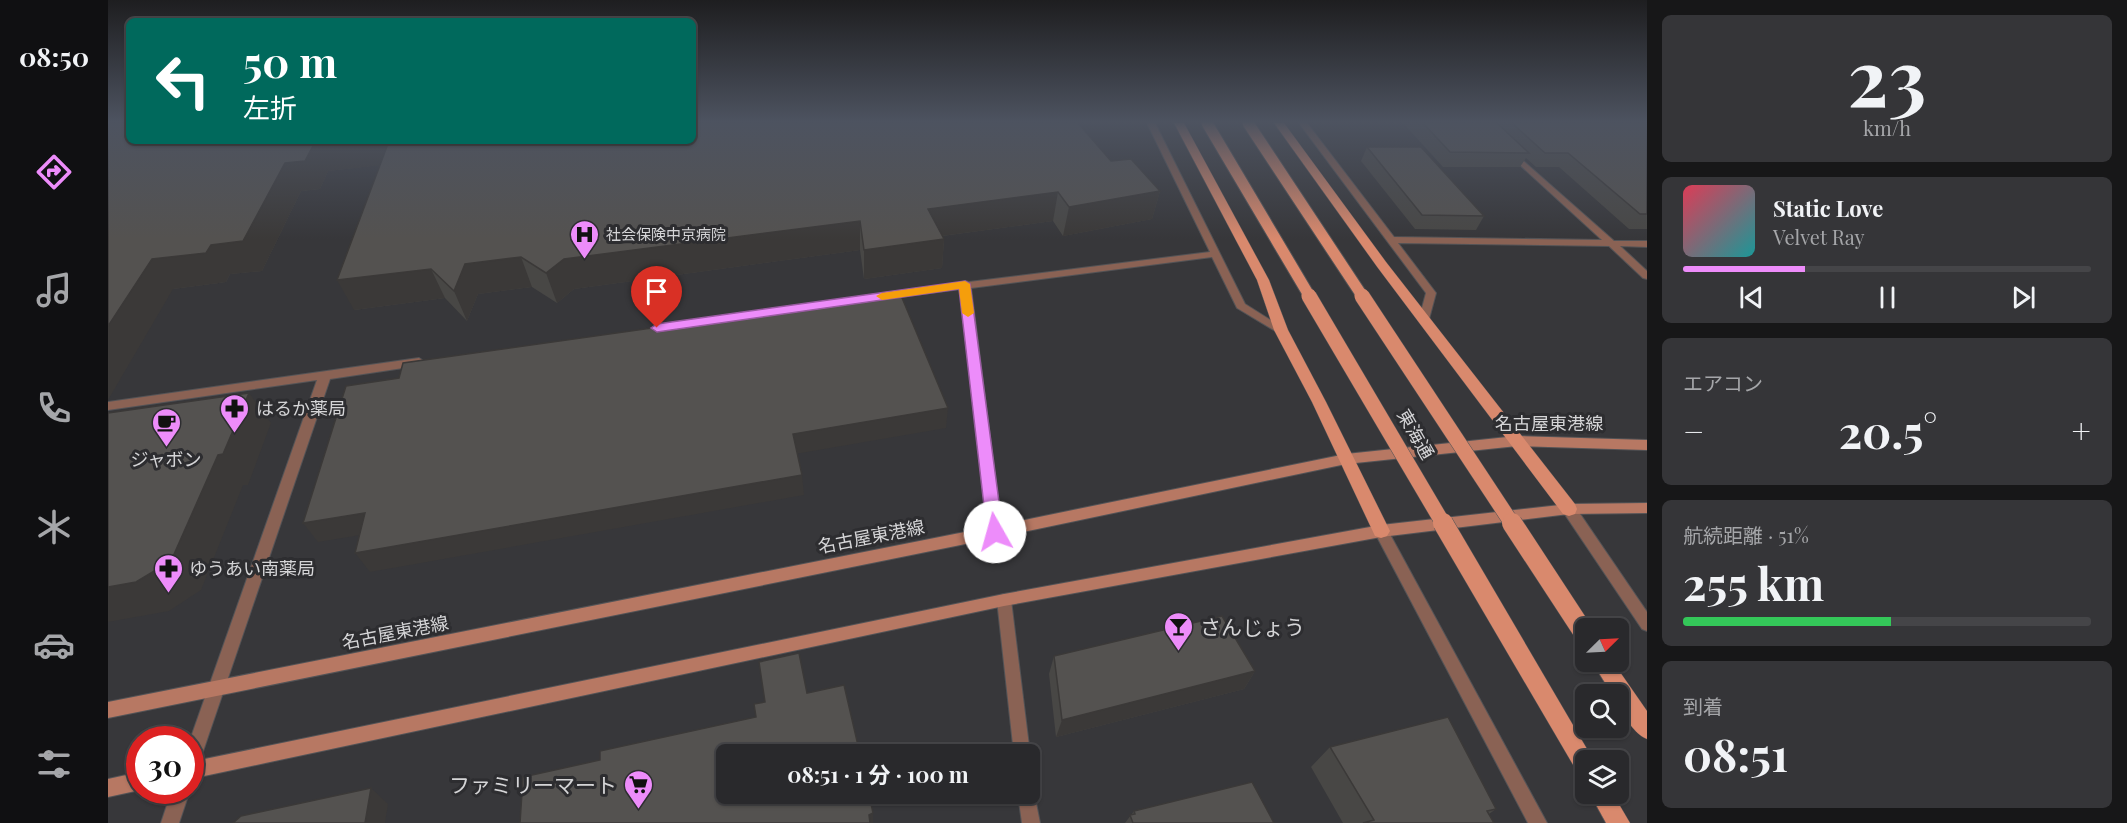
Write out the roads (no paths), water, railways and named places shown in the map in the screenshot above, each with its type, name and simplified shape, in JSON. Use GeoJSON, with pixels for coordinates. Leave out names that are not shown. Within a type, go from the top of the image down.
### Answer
{"type":"FeatureCollection","features":[{"type":"Feature","properties":{"kind":"main road"},"geometry":{"type":"LineString","coordinates":[[1200,161],[1263,280],[1281,330],[1380,531]]}},
{"type":"Feature","properties":{"kind":"main road","name":"東海通"},"geometry":{"type":"LineString","coordinates":[[1230,161],[1576,750]]}},
{"type":"Feature","properties":{"kind":"main road","name":"東海通"},"geometry":{"type":"LineString","coordinates":[[1273,161],[1575,619]]}},
{"type":"Feature","properties":{"kind":"main road"},"geometry":{"type":"LineString","coordinates":[[1307,161],[1382,265],[1569,509]]}},
{"type":"Feature","properties":{"kind":"main road","name":"名古屋東港線"},"geometry":{"type":"LineString","coordinates":[[108,710],[1346,459],[1517,441],[1647,445]]}},
{"type":"Feature","properties":{"kind":"main road"},"geometry":{"type":"LineString","coordinates":[[204,768],[1004,600],[1380,531],[1569,509],[1647,508]]}},
{"type":"Feature","properties":{"kind":"main road"},"geometry":{"type":"LineString","coordinates":[[1609,672],[1647,729]]}},
{"type":"Feature","properties":{"kind":"main road"},"geometry":{"type":"LineString","coordinates":[[108,788],[126,784]]}},
{"type":"Feature","properties":{"kind":"main road"},"geometry":{"type":"LineString","coordinates":[[1607,804],[1618,823]]}},
{"type":"Feature","properties":{"kind":"street"},"geometry":{"type":"LineString","coordinates":[[1170,161],[1241,306],[1281,330]]}},
{"type":"Feature","properties":{"kind":"street"},"geometry":{"type":"LineString","coordinates":[[1333,161],[1431,293],[1424,319]]}},
{"type":"Feature","properties":{"kind":"street"},"geometry":{"type":"LineString","coordinates":[[1522,161],[1647,276]]}},
{"type":"Feature","properties":{"kind":"street"},"geometry":{"type":"LineString","coordinates":[[1393,240],[1647,244]]}},
{"type":"Feature","properties":{"kind":"street"},"geometry":{"type":"LineString","coordinates":[[870,298],[965,284],[1216,254]]}},
{"type":"Feature","properties":{"kind":"street"},"geometry":{"type":"LineString","coordinates":[[965,284],[995,532]]}},
{"type":"Feature","properties":{"kind":"street"},"geometry":{"type":"LineString","coordinates":[[108,406],[432,360]]}},
{"type":"Feature","properties":{"kind":"street"},"geometry":{"type":"LineString","coordinates":[[204,726],[325,375]]}},
{"type":"Feature","properties":{"kind":"street"},"geometry":{"type":"LineString","coordinates":[[1569,509],[1647,624]]}},
{"type":"Feature","properties":{"kind":"street"},"geometry":{"type":"LineString","coordinates":[[1380,531],[1538,823]]}},
{"type":"Feature","properties":{"kind":"street"},"geometry":{"type":"LineString","coordinates":[[1004,600],[1022,744]]}},
{"type":"Feature","properties":{"kind":"street"},"geometry":{"type":"LineString","coordinates":[[170,823],[176,804]]}},
{"type":"Feature","properties":{"kind":"street"},"geometry":{"type":"LineString","coordinates":[[1028,804],[1031,823]]}},
{"type":"Feature","properties":{"kind":"place","name":"社会保険中京病院"},"geometry":{"type":"Point","coordinates":[585,260]}},
{"type":"Feature","properties":{"kind":"place","name":"はるか薬局"},"geometry":{"type":"Point","coordinates":[235,434]}},
{"type":"Feature","properties":{"kind":"place","name":"ジャボン"},"geometry":{"type":"Point","coordinates":[166,448]}},
{"type":"Feature","properties":{"kind":"place","name":"ゆうあい南薬局"},"geometry":{"type":"Point","coordinates":[168,594]}},
{"type":"Feature","properties":{"kind":"place","name":"さんじょう"},"geometry":{"type":"Point","coordinates":[1179,652]}},
{"type":"Feature","properties":{"kind":"place","name":"ファミリーマート"},"geometry":{"type":"Point","coordinates":[638,810]}}]}
